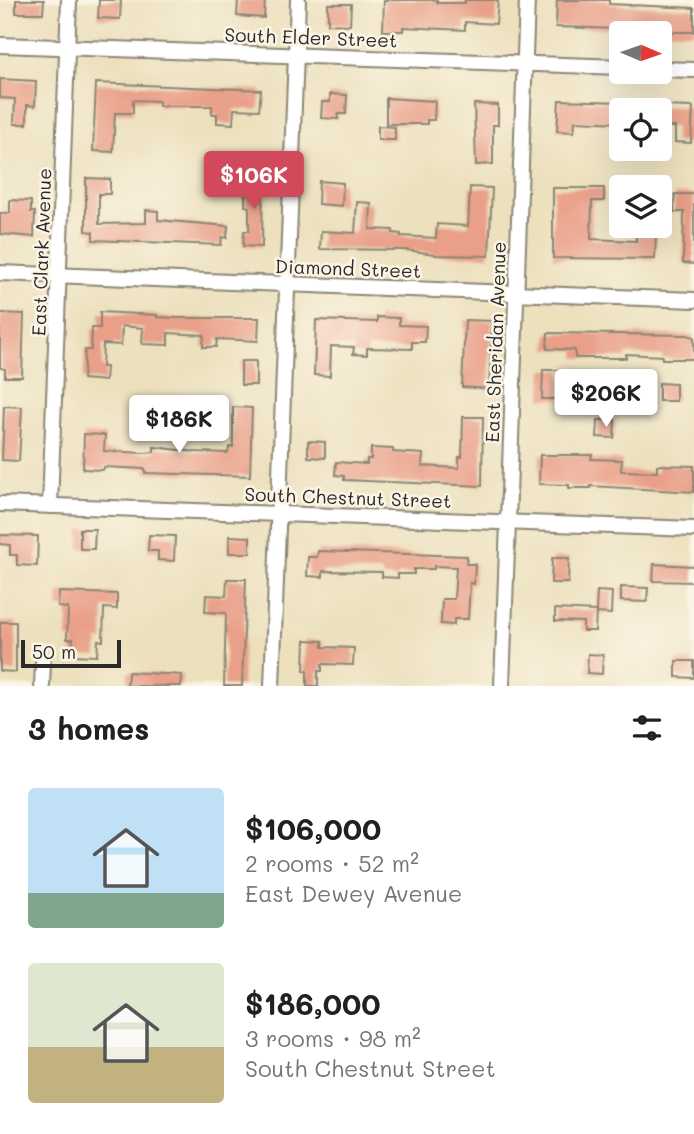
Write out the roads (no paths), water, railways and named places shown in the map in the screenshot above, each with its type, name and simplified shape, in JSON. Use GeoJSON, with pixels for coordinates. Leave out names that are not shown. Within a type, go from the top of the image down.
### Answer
{"type":"FeatureCollection","features":[{"type":"Feature","properties":{"kind":"street","name":"East Clark Avenue"},"geometry":{"type":"LineString","coordinates":[[50,506],[69,0]]}},
{"type":"Feature","properties":{"kind":"street"},"geometry":{"type":"LineString","coordinates":[[272,686],[299,0]]}},
{"type":"Feature","properties":{"kind":"street","name":"East Sheridan Avenue"},"geometry":{"type":"LineString","coordinates":[[502,686],[527,0]]}},
{"type":"Feature","properties":{"kind":"street","name":"South Elder Street"},"geometry":{"type":"LineString","coordinates":[[0,45],[609,68]]}},
{"type":"Feature","properties":{"kind":"street"},"geometry":{"type":"LineString","coordinates":[[672,69],[694,70]]}},
{"type":"Feature","properties":{"kind":"street","name":"Diamond Street"},"geometry":{"type":"LineString","coordinates":[[0,273],[694,300]]}},
{"type":"Feature","properties":{"kind":"street","name":"South Chestnut Street"},"geometry":{"type":"LineString","coordinates":[[0,504],[694,529]]}},
{"type":"Feature","properties":{"kind":"street"},"geometry":{"type":"LineString","coordinates":[[42,686],[43,662]]}}]}
